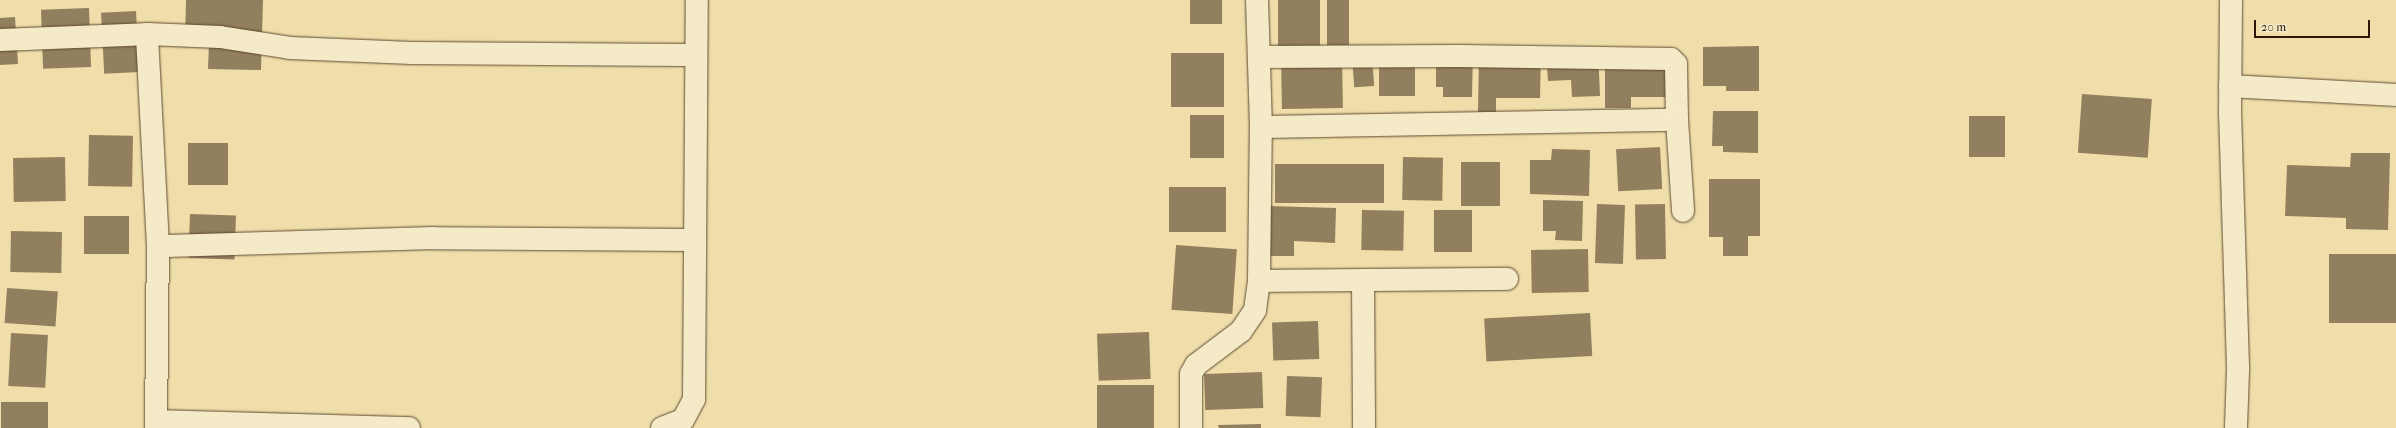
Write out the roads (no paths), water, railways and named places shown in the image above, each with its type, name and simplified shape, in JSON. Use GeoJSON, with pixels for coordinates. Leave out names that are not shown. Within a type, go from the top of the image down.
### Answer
{"type":"FeatureCollection","features":[{"type":"Feature","properties":{"kind":"street"},"geometry":{"type":"LineString","coordinates":[[662,428],[683,420],[694,398],[697,0]]}},
{"type":"Feature","properties":{"kind":"street"},"geometry":{"type":"LineString","coordinates":[[1191,428],[1191,374],[1196,365],[1241,331],[1250,321],[1255,310],[1259,281],[1261,127],[1257,0]]}},
{"type":"Feature","properties":{"kind":"street"},"geometry":{"type":"LineString","coordinates":[[2231,0],[2230,86],[2238,370],[2236,428]]}},
{"type":"Feature","properties":{"kind":"street"},"geometry":{"type":"LineString","coordinates":[[0,40],[147,34],[220,37],[290,48],[412,53],[696,55]]}},
{"type":"Feature","properties":{"kind":"street"},"geometry":{"type":"LineString","coordinates":[[147,34],[158,246],[156,425],[409,428]]}},
{"type":"Feature","properties":{"kind":"street"},"geometry":{"type":"LineString","coordinates":[[1259,57],[1459,56],[1671,59],[1676,64],[1677,120],[1682,211]]}},
{"type":"Feature","properties":{"kind":"street"},"geometry":{"type":"LineString","coordinates":[[2230,86],[2396,95]]}},
{"type":"Feature","properties":{"kind":"street"},"geometry":{"type":"LineString","coordinates":[[1261,127],[1677,120]]}},
{"type":"Feature","properties":{"kind":"street"},"geometry":{"type":"LineString","coordinates":[[158,246],[433,238],[695,240]]}},
{"type":"Feature","properties":{"kind":"street"},"geometry":{"type":"LineString","coordinates":[[1259,281],[1507,279]]}},
{"type":"Feature","properties":{"kind":"street"},"geometry":{"type":"LineString","coordinates":[[1363,280],[1364,428]]}}]}
